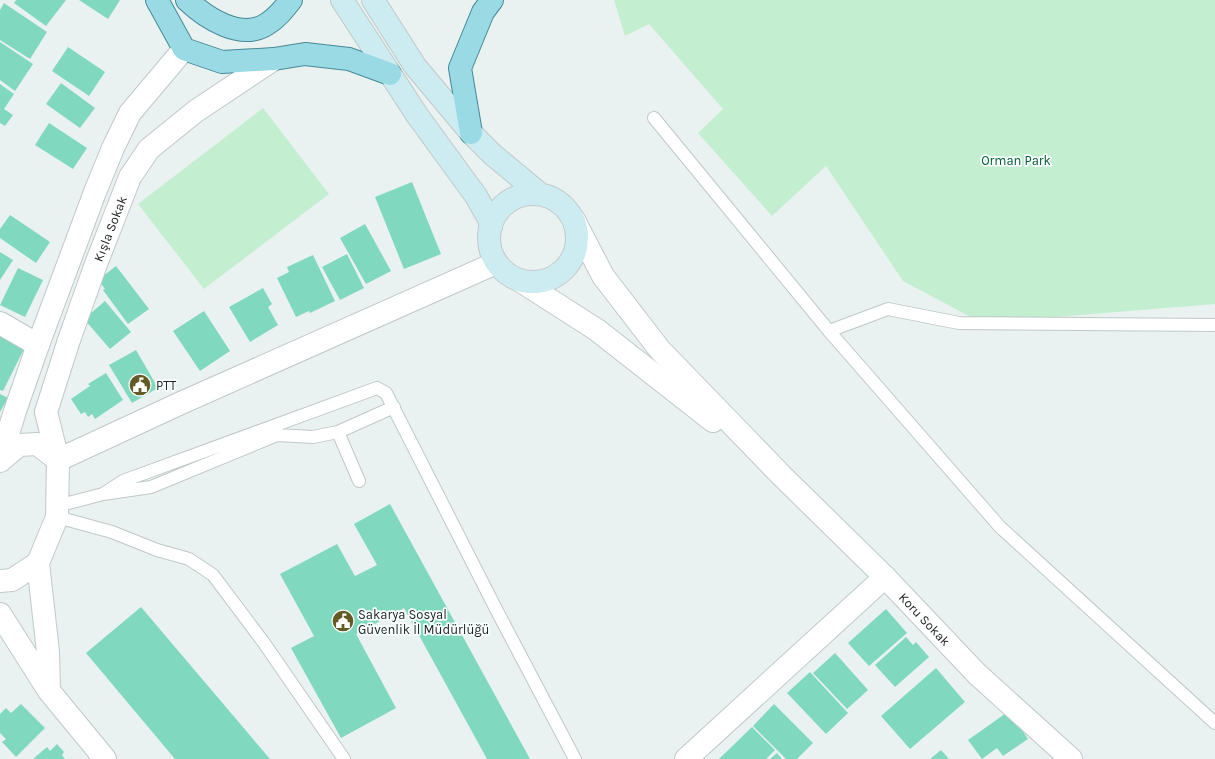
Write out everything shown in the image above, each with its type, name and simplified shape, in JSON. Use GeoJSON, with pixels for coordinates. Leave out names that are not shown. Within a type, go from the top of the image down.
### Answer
{"type":"FeatureCollection","features":[{"type":"Feature","properties":{"kind":"main road"},"geometry":{"type":"LineString","coordinates":[[156,0],[184,49],[222,62],[274,59],[305,54],[349,59],[390,74]]}},
{"type":"Feature","properties":{"kind":"main road"},"geometry":{"type":"LineString","coordinates":[[187,0],[215,21],[234,28],[249,30],[266,25],[279,15],[291,0]]}},
{"type":"Feature","properties":{"kind":"main road"},"geometry":{"type":"LineString","coordinates":[[342,0],[417,115],[476,196],[489,219],[491,227]]}},
{"type":"Feature","properties":{"kind":"main road"},"geometry":{"type":"LineString","coordinates":[[373,0],[415,66],[471,133],[492,154],[540,194],[554,199],[566,208],[574,220],[578,234],[576,249],[571,262],[561,273],[548,280],[534,283],[519,280],[506,273],[496,263],[491,249],[489,235],[493,221],[500,209],[512,200],[526,195],[540,194]]}},
{"type":"Feature","properties":{"kind":"main road"},"geometry":{"type":"LineString","coordinates":[[471,133],[460,68],[483,12],[492,0]]}},
{"type":"Feature","properties":{"kind":"street","name":"Kışla Sokak"},"geometry":{"type":"LineString","coordinates":[[0,461],[15,411],[38,345],[113,148],[130,113],[184,49]]}},
{"type":"Feature","properties":{"kind":"street","name":"Kışla Sokak"},"geometry":{"type":"LineString","coordinates":[[57,512],[58,460],[46,412],[69,340],[96,264],[130,177],[149,149],[196,111],[274,59]]}},
{"type":"Feature","properties":{"kind":"street"},"geometry":{"type":"LineString","coordinates":[[574,220],[604,276],[660,350],[781,475]]}},
{"type":"Feature","properties":{"kind":"street"},"geometry":{"type":"LineString","coordinates":[[0,461],[19,445],[37,444],[58,460],[188,399],[496,263]]}},
{"type":"Feature","properties":{"kind":"street"},"geometry":{"type":"LineString","coordinates":[[519,280],[597,330],[781,475]]}},
{"type":"Feature","properties":{"kind":"street"},"geometry":{"type":"LineString","coordinates":[[0,323],[38,345]]}},
{"type":"Feature","properties":{"kind":"street","name":"Koru Sokak"},"geometry":{"type":"LineString","coordinates":[[781,475],[885,577],[977,674],[1071,759]]}},
{"type":"Feature","properties":{"kind":"street"},"geometry":{"type":"LineString","coordinates":[[49,691],[48,652],[38,563],[57,512]]}},
{"type":"Feature","properties":{"kind":"street"},"geometry":{"type":"LineString","coordinates":[[0,581],[12,580],[38,563]]}},
{"type":"Feature","properties":{"kind":"street"},"geometry":{"type":"LineString","coordinates":[[686,759],[885,577]]}},
{"type":"Feature","properties":{"kind":"street"},"geometry":{"type":"LineString","coordinates":[[0,614],[49,691],[105,759]]}},
{"type":"Feature","properties":{"kind":"lane"},"geometry":{"type":"LineString","coordinates":[[654,118],[829,331],[1000,527],[1215,723]]}},
{"type":"Feature","properties":{"kind":"lane"},"geometry":{"type":"LineString","coordinates":[[829,331],[888,309],[959,323],[1215,325]]}},
{"type":"Feature","properties":{"kind":"lane"},"geometry":{"type":"LineString","coordinates":[[57,512],[103,494],[123,481],[377,388],[386,393],[394,407],[497,611],[575,759]]}},
{"type":"Feature","properties":{"kind":"lane"},"geometry":{"type":"LineString","coordinates":[[103,494],[151,487],[277,435],[313,437],[338,432],[394,407]]}},
{"type":"Feature","properties":{"kind":"lane"},"geometry":{"type":"LineString","coordinates":[[338,432],[359,481]]}},
{"type":"Feature","properties":{"kind":"lane"},"geometry":{"type":"LineString","coordinates":[[57,512],[157,550],[189,559],[213,575],[264,643],[344,759]]}},
{"type":"Feature","properties":{"kind":"green space","name":"Orman Park"},"geometry":{"type":"Polygon","coordinates":[[[614,0],[1215,0],[1215,304],[982,323],[903,281],[826,166],[772,216],[698,133],[723,109],[649,24],[625,36],[614,0]]]}},
{"type":"Feature","properties":{"kind":"green space"},"geometry":{"type":"Polygon","coordinates":[[[263,108],[329,194],[204,289],[138,204],[263,108]]]}},
{"type":"Feature","properties":{"kind":"building"},"geometry":{"type":"Polygon","coordinates":[[[16,0],[66,0],[46,26],[14,3],[16,0]]]}},
{"type":"Feature","properties":{"kind":"building"},"geometry":{"type":"Polygon","coordinates":[[[79,0],[120,0],[108,19],[79,0]]]}},
{"type":"Feature","properties":{"kind":"building"},"geometry":{"type":"Polygon","coordinates":[[[4,3],[47,32],[30,59],[0,40],[0,10],[4,3]]]}},
{"type":"Feature","properties":{"kind":"building"},"geometry":{"type":"Polygon","coordinates":[[[0,42],[33,64],[15,91],[0,80],[0,42]]]}},
{"type":"Feature","properties":{"kind":"building"},"geometry":{"type":"Polygon","coordinates":[[[68,47],[105,72],[89,96],[52,71],[68,47]]]}},
{"type":"Feature","properties":{"kind":"building"},"geometry":{"type":"Polygon","coordinates":[[[61,83],[95,108],[80,128],[46,104],[61,83]]]}},
{"type":"Feature","properties":{"kind":"building"},"geometry":{"type":"Polygon","coordinates":[[[0,84],[14,94],[4,109],[13,115],[5,126],[0,123],[0,84]]]}},
{"type":"Feature","properties":{"kind":"building"},"geometry":{"type":"Polygon","coordinates":[[[49,123],[87,148],[73,169],[35,145],[49,123]]]}},
{"type":"Feature","properties":{"kind":"building"},"geometry":{"type":"Polygon","coordinates":[[[412,182],[441,254],[404,269],[375,197],[412,182]]]}},
{"type":"Feature","properties":{"kind":"building"},"geometry":{"type":"Polygon","coordinates":[[[10,215],[50,242],[36,263],[0,238],[0,229],[10,215]]]}},
{"type":"Feature","properties":{"kind":"building"},"geometry":{"type":"Polygon","coordinates":[[[365,224],[391,271],[366,284],[340,238],[365,224]]]}},
{"type":"Feature","properties":{"kind":"building"},"geometry":{"type":"Polygon","coordinates":[[[0,252],[13,260],[0,280],[0,252]]]}},
{"type":"Feature","properties":{"kind":"building"},"geometry":{"type":"Polygon","coordinates":[[[347,254],[364,288],[340,300],[322,267],[347,254]]]}},
{"type":"Feature","properties":{"kind":"building"},"geometry":{"type":"Polygon","coordinates":[[[313,255],[335,301],[310,313],[309,311],[296,317],[277,278],[289,272],[287,267],[313,255]]]}},
{"type":"Feature","properties":{"kind":"building"},"geometry":{"type":"Polygon","coordinates":[[[116,266],[149,309],[128,324],[103,290],[105,289],[98,280],[116,266]]]}},
{"type":"Feature","properties":{"kind":"building"},"geometry":{"type":"Polygon","coordinates":[[[18,268],[43,280],[25,317],[0,305],[18,268]]]}},
{"type":"Feature","properties":{"kind":"building"},"geometry":{"type":"Polygon","coordinates":[[[263,288],[272,304],[268,307],[278,325],[250,342],[229,307],[263,288]]]}},
{"type":"Feature","properties":{"kind":"building"},"geometry":{"type":"Polygon","coordinates":[[[105,301],[131,332],[110,349],[84,319],[105,301]]]}},
{"type":"Feature","properties":{"kind":"building"},"geometry":{"type":"Polygon","coordinates":[[[204,311],[230,351],[200,371],[173,331],[204,311]]]}},
{"type":"Feature","properties":{"kind":"building"},"geometry":{"type":"Polygon","coordinates":[[[0,336],[24,349],[3,391],[0,390],[0,336]]]}},
{"type":"Feature","properties":{"kind":"building"},"geometry":{"type":"Polygon","coordinates":[[[136,350],[158,388],[132,403],[109,365],[136,350]]]}},
{"type":"Feature","properties":{"kind":"building"},"geometry":{"type":"Polygon","coordinates":[[[106,373],[123,400],[95,419],[92,414],[88,417],[85,412],[81,414],[71,399],[90,386],[88,384],[106,373]]]}},
{"type":"Feature","properties":{"kind":"building"},"geometry":{"type":"Polygon","coordinates":[[[0,394],[8,398],[0,412],[0,394]]]}},
{"type":"Feature","properties":{"kind":"building","name":"Sakarya Sosyal Güvenlik İl Müdürlüğü"},"geometry":{"type":"Polygon","coordinates":[[[390,504],[530,759],[487,759],[404,608],[356,634],[396,708],[341,738],[291,648],[314,636],[280,574],[337,544],[355,576],[377,565],[354,524],[390,504]]]}},
{"type":"Feature","properties":{"kind":"building"},"geometry":{"type":"Polygon","coordinates":[[[141,607],[270,759],[175,759],[86,653],[141,607]]]}},
{"type":"Feature","properties":{"kind":"building"},"geometry":{"type":"Polygon","coordinates":[[[886,609],[907,633],[869,666],[848,643],[886,609]]]}},
{"type":"Feature","properties":{"kind":"building"},"geometry":{"type":"Polygon","coordinates":[[[906,637],[913,645],[916,642],[929,657],[895,687],[875,665],[906,637]]]}},
{"type":"Feature","properties":{"kind":"building"},"geometry":{"type":"Polygon","coordinates":[[[835,653],[868,690],[847,709],[813,673],[835,653]]]}},
{"type":"Feature","properties":{"kind":"building"},"geometry":{"type":"Polygon","coordinates":[[[936,668],[965,702],[910,749],[881,716],[936,668]]]}},
{"type":"Feature","properties":{"kind":"building"},"geometry":{"type":"Polygon","coordinates":[[[810,672],[848,713],[826,734],[787,693],[810,672]]]}},
{"type":"Feature","properties":{"kind":"building"},"geometry":{"type":"Polygon","coordinates":[[[21,704],[45,728],[16,757],[2,742],[6,739],[0,733],[0,714],[6,708],[11,713],[21,704]]]}},
{"type":"Feature","properties":{"kind":"building"},"geometry":{"type":"Polygon","coordinates":[[[774,704],[813,743],[797,759],[786,759],[753,726],[774,704]]]}},
{"type":"Feature","properties":{"kind":"building"},"geometry":{"type":"Polygon","coordinates":[[[1009,711],[1028,739],[1003,756],[997,748],[982,759],[968,740],[1009,711]]]}},
{"type":"Feature","properties":{"kind":"building"},"geometry":{"type":"Polygon","coordinates":[[[752,727],[775,750],[766,759],[719,759],[752,727]]]}},
{"type":"Feature","properties":{"kind":"building"},"geometry":{"type":"Polygon","coordinates":[[[57,744],[64,752],[62,755],[65,759],[33,759],[47,747],[50,751],[57,744]]]}},
{"type":"Feature","properties":{"kind":"building"},"geometry":{"type":"Polygon","coordinates":[[[941,750],[949,759],[930,759],[941,750]]]}},
{"type":"Feature","properties":{"kind":"building"},"geometry":{"type":"Polygon","coordinates":[[[777,753],[782,759],[770,759],[777,753]]]}},
{"type":"Feature","properties":{"kind":"place","name":"PTT"},"geometry":{"type":"Point","coordinates":[140,385]}},
{"type":"Feature","properties":{"kind":"place","name":"Sakarya Sosyal Güvenlik İl Müdürlüğü"},"geometry":{"type":"Point","coordinates":[343,621]}}]}
